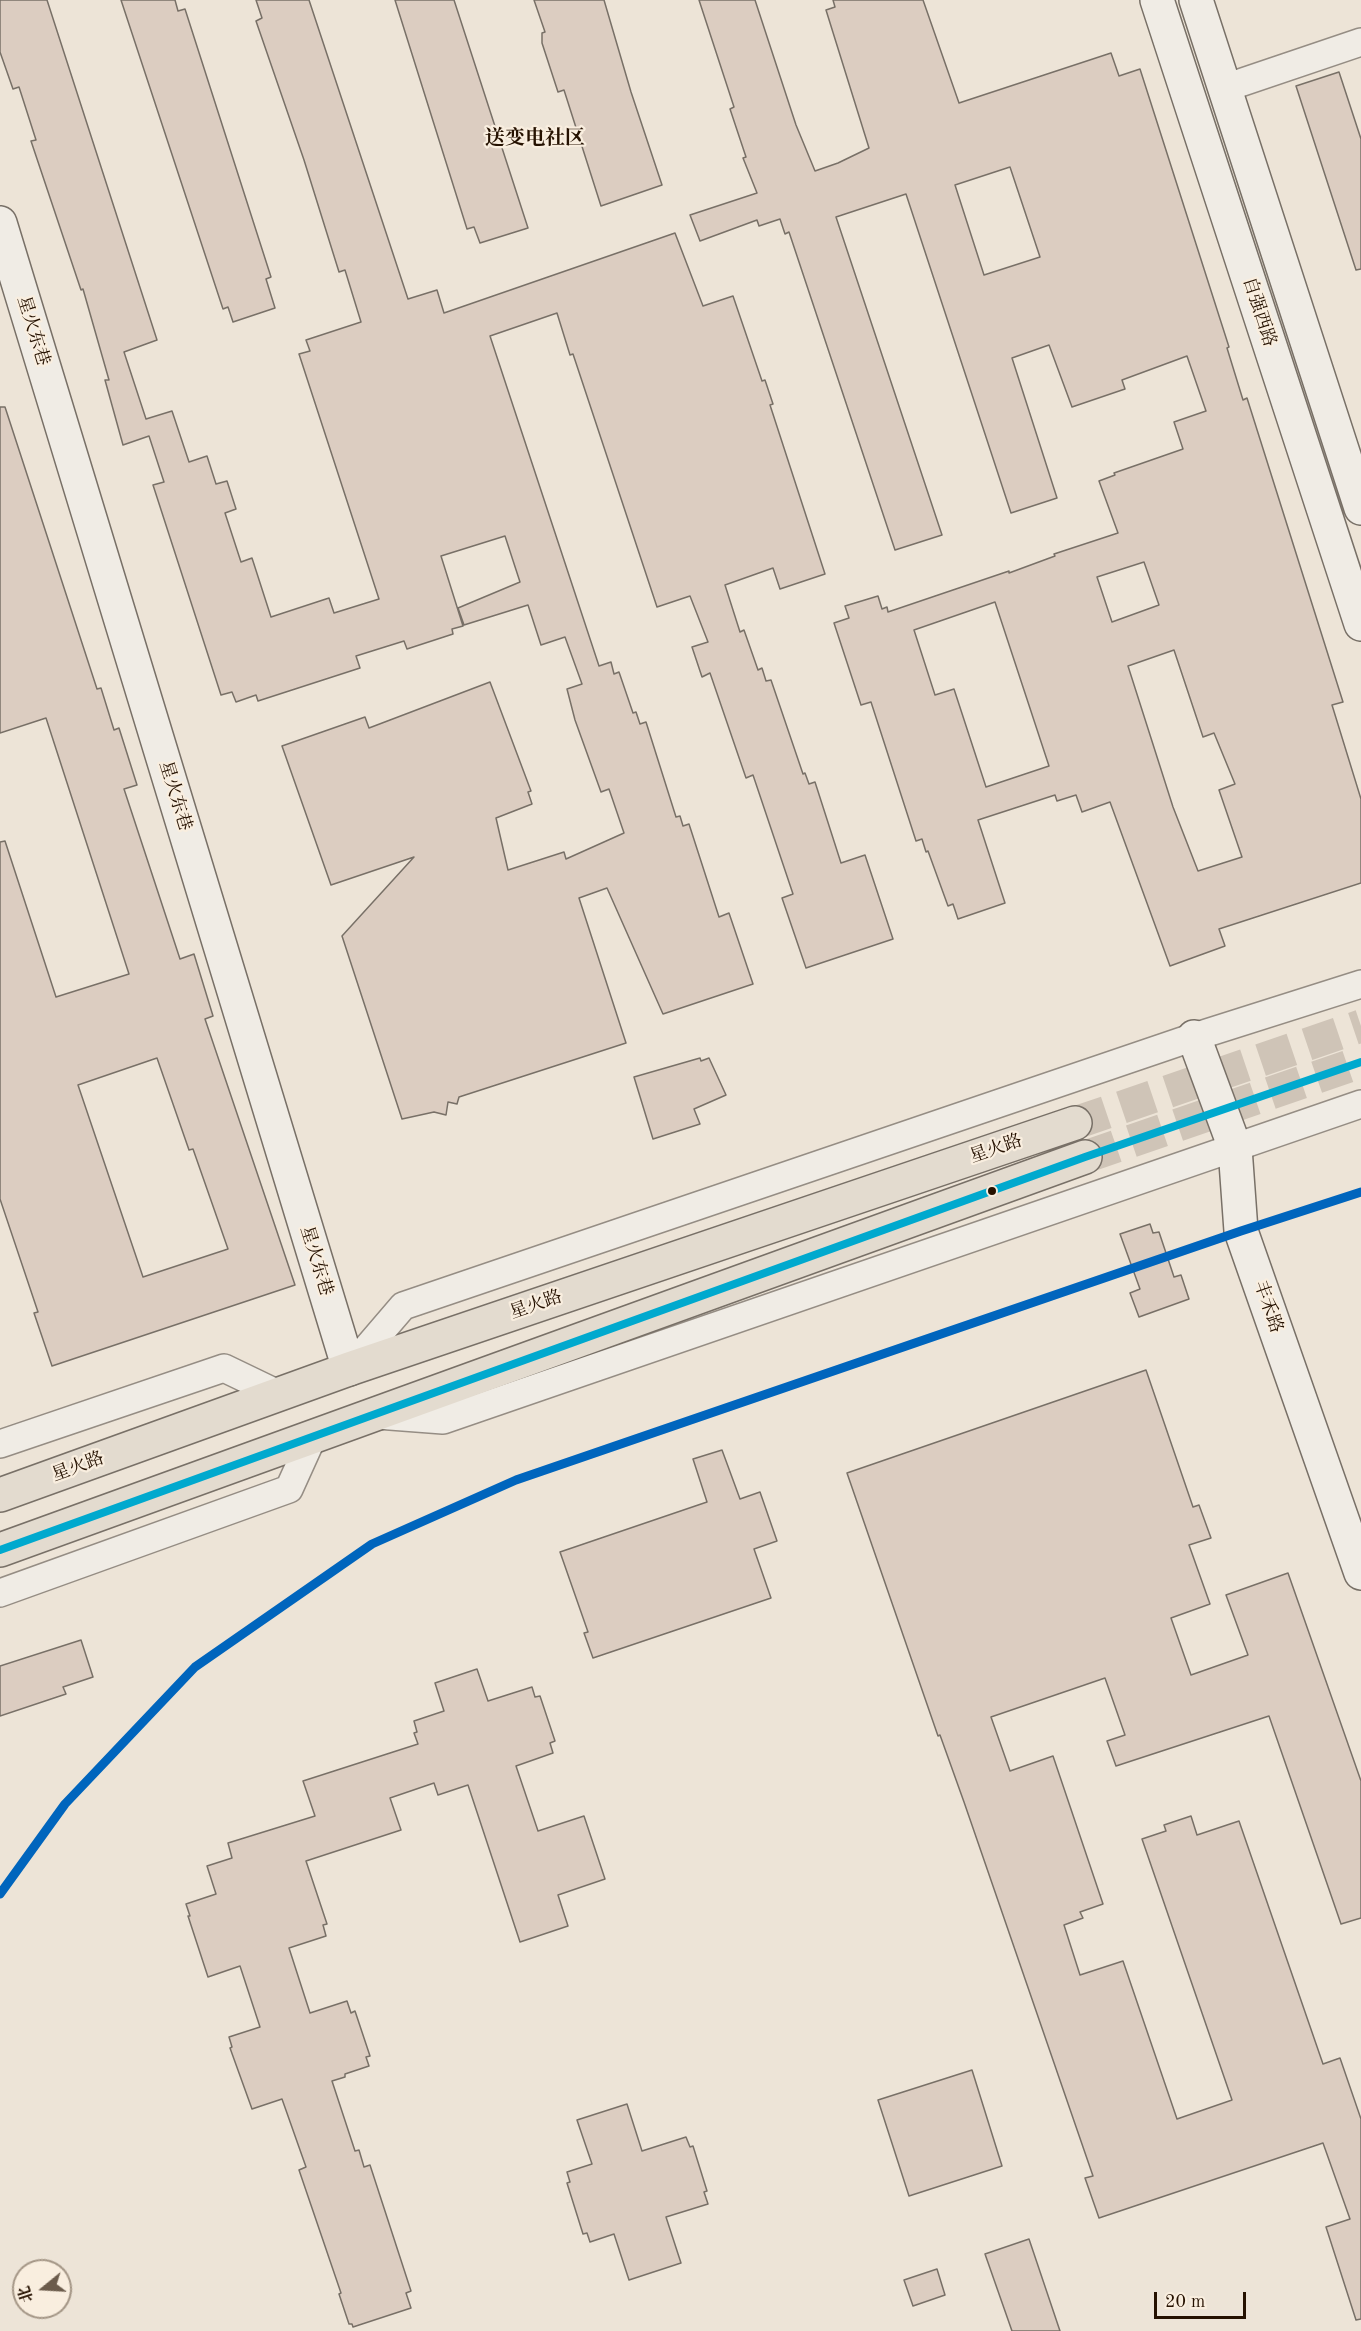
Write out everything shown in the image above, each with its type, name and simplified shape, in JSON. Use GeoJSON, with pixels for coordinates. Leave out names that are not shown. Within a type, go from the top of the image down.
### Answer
{"type":"FeatureCollection","features":[{"type":"Feature","properties":{"kind":"main road","name":"自强西路"},"geometry":{"type":"LineString","coordinates":[[1157,0],[1361,624]]}},
{"type":"Feature","properties":{"kind":"main road","name":"自强西路"},"geometry":{"type":"LineString","coordinates":[[1196,0],[1361,508]]}},
{"type":"Feature","properties":{"kind":"main road","name":"星火东巷"},"geometry":{"type":"LineString","coordinates":[[0,223],[349,1369]]}},
{"type":"Feature","properties":{"kind":"main road","name":"丰禾路"},"geometry":{"type":"LineString","coordinates":[[1194,1037],[1235,1148],[1241,1231],[1361,1573]]}},
{"type":"Feature","properties":{"kind":"main road","name":"星火路"},"geometry":{"type":"LineString","coordinates":[[0,1495],[349,1369],[1075,1123]]}},
{"type":"Feature","properties":{"kind":"main road","name":"星火路"},"geometry":{"type":"LineString","coordinates":[[0,1550],[1085,1157]]}},
{"type":"Feature","properties":{"kind":"street"},"geometry":{"type":"LineString","coordinates":[[1225,88],[1361,42]]}},
{"type":"Feature","properties":{"kind":"street"},"geometry":{"type":"LineString","coordinates":[[349,1369],[403,1306],[1194,1037],[1361,984]]}},
{"type":"Feature","properties":{"kind":"street"},"geometry":{"type":"LineString","coordinates":[[370,1415],[443,1420],[1361,1104]]}},
{"type":"Feature","properties":{"kind":"street"},"geometry":{"type":"LineString","coordinates":[[0,1444],[224,1368],[278,1394]]}},
{"type":"Feature","properties":{"kind":"street"},"geometry":{"type":"LineString","coordinates":[[0,1593],[289,1489],[313,1436]]}},
{"type":"Feature","properties":{"kind":"building"},"geometry":{"type":"Polygon","coordinates":[[[0,0],[47,0],[157,340],[124,352],[146,419],[172,411],[189,462],[207,456],[216,484],[227,481],[236,509],[225,513],[241,562],[252,558],[271,617],[329,598],[334,613],[379,599],[299,354],[310,351],[306,340],[361,322],[345,270],[339,272],[304,160],[256,21],[262,18],[256,0],[309,0],[408,299],[437,290],[444,313],[675,233],[703,306],[733,296],[762,381],[765,380],[773,404],[770,405],[825,574],[780,589],[773,568],[725,585],[740,632],[744,630],[758,670],[762,668],[766,681],[771,680],[803,774],[805,773],[809,784],[815,782],[841,863],[865,855],[893,939],[806,968],[782,898],[793,894],[753,775],[746,778],[710,673],[702,677],[692,647],[708,642],[690,596],[657,607],[573,354],[570,355],[557,313],[490,336],[599,666],[611,662],[614,674],[619,672],[633,713],[636,712],[640,724],[646,722],[676,817],[680,816],[683,826],[689,824],[719,917],[729,913],[753,984],[663,1014],[607,888],[579,898],[626,1043],[459,1097],[457,1104],[448,1102],[446,1115],[434,1112],[402,1119],[342,936],[414,857],[331,885],[282,746],[365,717],[369,728],[490,682],[531,791],[528,792],[532,804],[496,818],[508,870],[564,852],[566,859],[624,833],[609,789],[601,792],[575,720],[567,689],[582,684],[565,637],[541,645],[528,605],[464,625],[458,608],[520,582],[505,536],[441,556],[463,626],[452,629],[453,634],[407,649],[404,641],[356,656],[360,668],[258,701],[256,695],[236,702],[232,692],[221,695],[153,485],[164,482],[149,436],[123,445],[105,380],[109,380],[83,289],[81,290],[31,141],[36,140],[19,87],[13,89],[0,52],[0,0]]]}},
{"type":"Feature","properties":{"kind":"building"},"geometry":{"type":"Polygon","coordinates":[[[121,0],[175,0],[178,11],[185,9],[271,277],[266,279],[275,308],[233,322],[228,307],[223,309],[121,0]]]}},
{"type":"Feature","properties":{"kind":"building"},"geometry":{"type":"Polygon","coordinates":[[[395,0],[454,0],[528,228],[480,243],[474,227],[467,229],[395,0]]]}},
{"type":"Feature","properties":{"kind":"building"},"geometry":{"type":"Polygon","coordinates":[[[534,0],[604,0],[662,185],[601,206],[564,90],[558,92],[542,43],[542,33],[545,32],[534,0]]]}},
{"type":"Feature","properties":{"kind":"building"},"geometry":{"type":"Polygon","coordinates":[[[699,0],[755,0],[796,125],[815,171],[869,148],[826,10],[835,7],[833,0],[923,0],[959,103],[1111,53],[1119,76],[1140,69],[1229,347],[1227,348],[1243,400],[1247,398],[1343,702],[1332,705],[1361,799],[1361,883],[1219,929],[1225,946],[1170,966],[1110,802],[1082,812],[1076,795],[1057,801],[1055,795],[978,820],[1005,903],[958,919],[953,904],[948,906],[922,839],[916,841],[871,702],[861,705],[834,623],[849,618],[845,606],[878,596],[882,609],[887,607],[888,612],[1009,571],[1009,573],[1055,556],[1054,554],[1118,533],[1099,481],[1115,475],[1114,473],[1183,449],[1174,422],[1206,411],[1187,356],[1122,380],[1125,389],[1072,407],[1049,345],[1012,358],[1057,498],[1011,513],[906,194],[836,217],[942,535],[895,550],[789,232],[785,234],[780,219],[759,226],[757,220],[700,241],[690,215],[757,193],[743,158],[746,157],[730,109],[734,107],[699,0]],[[1010,167],[955,185],[984,275],[1040,257],[1010,167]],[[1144,562],[1097,577],[1112,622],[1159,605],[1144,562]],[[995,602],[914,630],[935,695],[954,689],[986,787],[1049,766],[995,602]],[[1174,650],[1128,666],[1173,807],[1198,871],[1242,857],[1219,790],[1235,784],[1214,733],[1203,737],[1174,650]]]}},
{"type":"Feature","properties":{"kind":"building"},"geometry":{"type":"Polygon","coordinates":[[[1339,72],[1361,139],[1361,269],[1356,270],[1296,86],[1339,72]]]}},
{"type":"Feature","properties":{"kind":"building"},"geometry":{"type":"Polygon","coordinates":[[[0,407],[5,407],[97,689],[101,688],[114,730],[119,728],[137,785],[124,789],[180,959],[194,954],[213,1016],[205,1019],[295,1285],[52,1366],[34,1313],[38,1312],[0,1199],[0,842],[5,841],[56,997],[129,974],[46,718],[0,733],[0,407]],[[157,1058],[78,1085],[143,1277],[228,1249],[193,1149],[189,1150],[157,1058]]]}},
{"type":"Feature","properties":{"kind":"building"},"geometry":{"type":"Polygon","coordinates":[[[700,1058],[701,1061],[709,1058],[726,1095],[694,1109],[700,1124],[653,1139],[634,1077],[700,1058]]]}},
{"type":"Feature","properties":{"kind":"building"},"geometry":{"type":"Polygon","coordinates":[[[1150,1224],[1153,1233],[1159,1232],[1174,1277],[1181,1275],[1189,1299],[1139,1317],[1130,1293],[1140,1289],[1120,1234],[1150,1224]]]}},
{"type":"Feature","properties":{"kind":"building"},"geometry":{"type":"Polygon","coordinates":[[[1146,1370],[1193,1507],[1199,1505],[1211,1538],[1189,1545],[1210,1604],[1171,1618],[1191,1675],[1248,1655],[1226,1595],[1288,1573],[1361,1781],[1361,1918],[1341,1924],[1269,1716],[1116,1766],[1107,1741],[1125,1735],[1105,1678],[991,1717],[1010,1771],[1053,1756],[1103,1904],[1080,1912],[1083,1918],[1064,1925],[1080,1975],[1123,1961],[1177,2119],[1232,2100],[1142,1839],[1166,1831],[1164,1825],[1191,1816],[1197,1835],[1239,1821],[1323,2064],[1340,2058],[1361,2119],[1361,2319],[1356,2320],[1326,2227],[1350,2219],[1323,2143],[1099,2218],[1085,2178],[1093,2176],[847,1473],[1146,1370]]]}},
{"type":"Feature","properties":{"kind":"building"},"geometry":{"type":"Polygon","coordinates":[[[722,1450],[740,1499],[760,1492],[777,1541],[754,1549],[771,1598],[593,1658],[584,1633],[588,1632],[560,1552],[707,1502],[693,1459],[722,1450]]]}},
{"type":"Feature","properties":{"kind":"building"},"geometry":{"type":"Polygon","coordinates":[[[81,1640],[93,1677],[63,1687],[66,1694],[0,1716],[0,1666],[81,1640]]]}},
{"type":"Feature","properties":{"kind":"building"},"geometry":{"type":"Polygon","coordinates":[[[477,1669],[488,1701],[532,1687],[535,1697],[540,1696],[555,1741],[550,1743],[553,1753],[516,1766],[538,1831],[584,1816],[605,1879],[558,1895],[568,1926],[520,1942],[468,1785],[438,1795],[434,1783],[390,1798],[401,1830],[306,1861],[327,1924],[323,1925],[326,1936],[289,1948],[310,2013],[347,2001],[351,2013],[355,2011],[370,2056],[366,2057],[369,2066],[332,2081],[355,2151],[359,2150],[364,2167],[370,2165],[411,2291],[406,2293],[411,2308],[353,2327],[349,2324],[339,2294],[341,2293],[299,2170],[306,2167],[282,2099],[252,2109],[230,2048],[232,2047],[229,2037],[260,2027],[240,1966],[208,1977],[186,1904],[216,1894],[207,1866],[232,1858],[228,1843],[315,1816],[303,1781],[418,1744],[414,1733],[417,1732],[414,1721],[444,1711],[435,1683],[477,1669]]]}},
{"type":"Feature","properties":{"kind":"building"},"geometry":{"type":"Polygon","coordinates":[[[972,2070],[1002,2166],[909,2196],[878,2100],[972,2070]]]}},
{"type":"Feature","properties":{"kind":"building"},"geometry":{"type":"Polygon","coordinates":[[[627,2104],[642,2151],[686,2137],[690,2147],[693,2146],[707,2191],[704,2192],[708,2204],[666,2217],[681,2263],[629,2280],[614,2234],[590,2242],[587,2233],[583,2234],[567,2183],[570,2182],[567,2172],[592,2164],[577,2120],[627,2104]]]}},
{"type":"Feature","properties":{"kind":"building"},"geometry":{"type":"Polygon","coordinates":[[[1029,2239],[1060,2331],[1012,2331],[985,2254],[1029,2239]]]}},
{"type":"Feature","properties":{"kind":"building"},"geometry":{"type":"Polygon","coordinates":[[[937,2269],[945,2295],[913,2306],[904,2280],[937,2269]]]}},
{"type":"Feature","properties":{"kind":"tunnel"},"geometry":{"type":"LineString","coordinates":[[1075,1123],[1361,1026]]}},
{"type":"Feature","properties":{"kind":"tunnel"},"geometry":{"type":"LineString","coordinates":[[1085,1157],[1361,1062]]}},
{"type":"Feature","properties":{"kind":"transit line"},"geometry":{"type":"LineString","coordinates":[[0,1550],[1085,1157],[1361,1062]]}},
{"type":"Feature","properties":{"kind":"transit line"},"geometry":{"type":"LineString","coordinates":[[0,1894],[65,1804],[195,1667],[372,1544],[516,1480],[1361,1192]]}},
{"type":"Feature","properties":{"kind":"district","name":"送变电社区"},"geometry":{"type":"Point","coordinates":[535,139]}}]}
